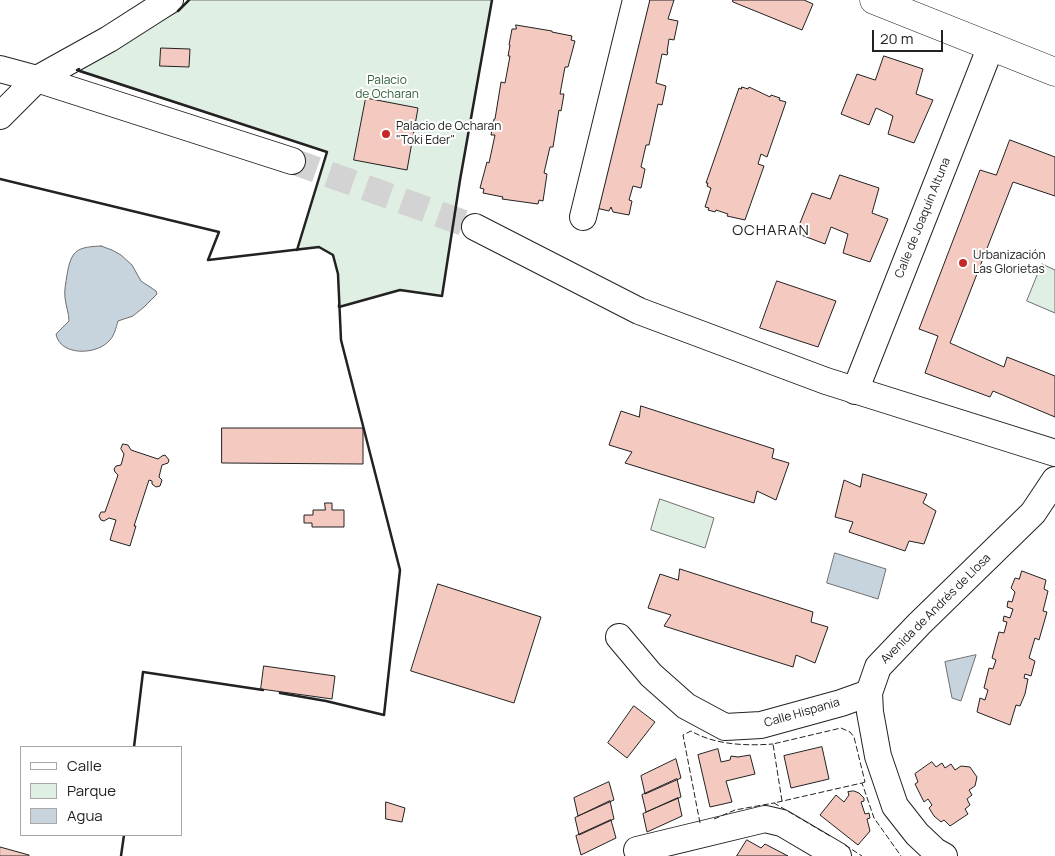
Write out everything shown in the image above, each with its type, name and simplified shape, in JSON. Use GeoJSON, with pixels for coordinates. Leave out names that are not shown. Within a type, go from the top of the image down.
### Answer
{"type":"FeatureCollection","features":[{"type":"Feature","properties":{"kind":"highway"},"geometry":{"type":"LineString","coordinates":[[874,0],[992,46],[1052,64]]}},
{"type":"Feature","properties":{"kind":"street"},"geometry":{"type":"LineString","coordinates":[[0,116],[37,79],[110,39],[170,0]]}},
{"type":"Feature","properties":{"kind":"street"},"geometry":{"type":"LineString","coordinates":[[583,217],[636,0]]}},
{"type":"Feature","properties":{"kind":"street","name":"Calle de Joaquín Altuna"},"geometry":{"type":"LineString","coordinates":[[856,391],[992,46]]}},
{"type":"Feature","properties":{"kind":"street"},"geometry":{"type":"LineString","coordinates":[[0,69],[37,79],[292,161]]}},
{"type":"Feature","properties":{"kind":"street"},"geometry":{"type":"LineString","coordinates":[[475,227],[639,311],[826,381],[1055,453]]}},
{"type":"Feature","properties":{"kind":"street","name":"Avenida de Andrés de Llosa"},"geometry":{"type":"LineString","coordinates":[[937,854],[917,834],[896,806],[878,756],[870,712],[869,692],[878,667],[919,624],[1033,513],[1055,480]]}},
{"type":"Feature","properties":{"kind":"street","name":"Calle Hispania"},"geometry":{"type":"LineString","coordinates":[[620,637],[651,675],[686,706],[725,727],[761,725],[869,692]]}},
{"type":"Feature","properties":{"kind":"street"},"geometry":{"type":"LineString","coordinates":[[637,850],[684,848],[765,819],[782,823],[838,856]]}},
{"type":"Feature","properties":{"kind":"green space","name":"Palacio de Ocharan"},"geometry":{"type":"Polygon","coordinates":[[[189,0],[492,0],[460,180],[442,296],[400,290],[339,307],[338,274],[333,255],[319,247],[297,250],[327,152],[77,71],[177,12],[189,0]]]}},
{"type":"Feature","properties":{"kind":"green space"},"geometry":{"type":"Polygon","coordinates":[[[1042,264],[1055,270],[1055,313],[1027,301],[1042,264]]]}},
{"type":"Feature","properties":{"kind":"green space"},"geometry":{"type":"Polygon","coordinates":[[[660,499],[714,518],[705,548],[651,530],[660,499]]]}},
{"type":"Feature","properties":{"kind":"water"},"geometry":{"type":"Polygon","coordinates":[[[101,246],[121,255],[132,265],[141,281],[156,291],[157,294],[133,316],[118,321],[112,338],[102,346],[87,351],[71,350],[59,341],[56,334],[69,321],[65,301],[65,286],[71,260],[73,255],[81,249],[101,246]]]}},
{"type":"Feature","properties":{"kind":"water"},"geometry":{"type":"Polygon","coordinates":[[[835,553],[886,569],[878,599],[827,583],[835,553]]]}},
{"type":"Feature","properties":{"kind":"water"},"geometry":{"type":"Polygon","coordinates":[[[976,655],[961,701],[952,698],[945,662],[976,655]]]}},
{"type":"Feature","properties":{"kind":"building"},"geometry":{"type":"Polygon","coordinates":[[[645,0],[674,0],[668,19],[678,21],[674,40],[669,39],[667,55],[662,54],[656,83],[666,86],[662,105],[658,104],[649,145],[646,145],[641,167],[645,169],[641,188],[633,186],[629,200],[632,201],[629,215],[613,212],[611,207],[609,211],[592,207],[645,0]]]}},
{"type":"Feature","properties":{"kind":"building"},"geometry":{"type":"Polygon","coordinates":[[[733,0],[804,0],[813,4],[802,30],[733,2],[733,0]]]}},
{"type":"Feature","properties":{"kind":"building"},"geometry":{"type":"Polygon","coordinates":[[[516,25],[572,36],[571,40],[575,41],[568,67],[565,67],[560,94],[564,94],[561,111],[559,110],[553,147],[550,147],[544,173],[547,174],[543,201],[539,200],[538,204],[502,199],[503,197],[483,193],[484,189],[480,188],[487,162],[489,163],[495,135],[491,135],[501,82],[505,83],[512,29],[516,29],[516,25]]]}},
{"type":"Feature","properties":{"kind":"building"},"geometry":{"type":"Polygon","coordinates":[[[161,48],[190,49],[189,67],[160,66],[161,48]]]}},
{"type":"Feature","properties":{"kind":"building"},"geometry":{"type":"Polygon","coordinates":[[[884,56],[923,69],[916,94],[933,100],[914,143],[888,134],[893,116],[876,108],[869,125],[841,114],[857,74],[875,80],[884,56]]]}},
{"type":"Feature","properties":{"kind":"building"},"geometry":{"type":"Polygon","coordinates":[[[742,87],[748,89],[749,87],[786,102],[767,157],[761,154],[758,164],[764,166],[745,220],[727,216],[728,214],[716,210],[715,212],[708,210],[709,208],[705,207],[711,188],[706,183],[739,88],[741,89],[742,87]]]}},
{"type":"Feature","properties":{"kind":"building","name":"Palacio de Ocharan \"Toki Eder\""},"geometry":{"type":"Polygon","coordinates":[[[366,98],[418,108],[407,170],[354,160],[366,98]]]}},
{"type":"Feature","properties":{"kind":"building","name":"Urbanización Las Glorietas"},"geometry":{"type":"Polygon","coordinates":[[[1010,140],[1055,157],[1055,196],[1013,182],[950,343],[1004,367],[1007,357],[1055,376],[1055,417],[993,391],[990,397],[925,373],[938,336],[919,329],[980,170],[996,175],[1010,140]]]}},
{"type":"Feature","properties":{"kind":"building"},"geometry":{"type":"Polygon","coordinates":[[[840,175],[879,188],[872,213],[888,219],[870,262],[843,253],[848,234],[831,227],[825,244],[796,233],[812,193],[830,199],[840,175]]]}},
{"type":"Feature","properties":{"kind":"building"},"geometry":{"type":"Polygon","coordinates":[[[777,281],[836,301],[818,347],[760,328],[777,281]]]}},
{"type":"Feature","properties":{"kind":"building"},"geometry":{"type":"Polygon","coordinates":[[[641,406],[774,449],[772,458],[789,463],[776,500],[757,491],[754,503],[625,463],[632,452],[609,445],[621,411],[639,417],[641,406]]]}},
{"type":"Feature","properties":{"kind":"building"},"geometry":{"type":"Polygon","coordinates":[[[222,428],[363,428],[363,464],[222,463],[222,428]]]}},
{"type":"Feature","properties":{"kind":"building"},"geometry":{"type":"Polygon","coordinates":[[[123,444],[128,445],[131,450],[158,459],[165,455],[169,460],[168,463],[162,465],[159,477],[162,480],[160,486],[156,487],[149,480],[134,526],[136,526],[130,546],[110,540],[116,520],[109,518],[104,521],[99,516],[101,512],[105,512],[118,475],[114,469],[116,466],[121,465],[124,454],[121,449],[123,444]]]}},
{"type":"Feature","properties":{"kind":"building"},"geometry":{"type":"Polygon","coordinates":[[[863,474],[927,494],[923,503],[936,511],[924,544],[909,541],[905,551],[849,532],[853,522],[835,517],[844,480],[860,487],[863,474]]]}},
{"type":"Feature","properties":{"kind":"building"},"geometry":{"type":"Polygon","coordinates":[[[325,503],[332,503],[332,510],[344,510],[344,527],[312,527],[312,523],[304,523],[304,515],[313,515],[313,510],[325,510],[325,503]]]}},
{"type":"Feature","properties":{"kind":"building"},"geometry":{"type":"Polygon","coordinates":[[[680,569],[813,612],[811,622],[828,627],[815,663],[796,655],[793,667],[664,626],[671,615],[648,608],[660,574],[678,580],[680,569]]]}},
{"type":"Feature","properties":{"kind":"building"},"geometry":{"type":"Polygon","coordinates":[[[1022,571],[1046,580],[1044,589],[1048,591],[1043,611],[1047,612],[1039,640],[1035,638],[1029,658],[1035,661],[1031,676],[1025,674],[1024,678],[1028,679],[1025,694],[1020,706],[1016,705],[1010,725],[977,712],[980,698],[985,700],[988,690],[984,688],[989,668],[993,669],[996,660],[992,658],[999,632],[1004,633],[1007,622],[1003,621],[1004,616],[1010,618],[1013,609],[1007,607],[1008,601],[1012,602],[1015,592],[1011,588],[1015,578],[1019,579],[1022,571]]]}},
{"type":"Feature","properties":{"kind":"building"},"geometry":{"type":"Polygon","coordinates":[[[438,584],[541,617],[514,703],[411,671],[438,584]]]}},
{"type":"Feature","properties":{"kind":"building"},"geometry":{"type":"Polygon","coordinates":[[[264,666],[335,676],[332,699],[261,689],[264,666]]]}},
{"type":"Feature","properties":{"kind":"building"},"geometry":{"type":"Polygon","coordinates":[[[634,706],[655,722],[627,758],[608,743],[634,706]]]}},
{"type":"Feature","properties":{"kind":"building"},"geometry":{"type":"Polygon","coordinates":[[[822,747],[829,779],[791,788],[784,756],[822,747]]]}},
{"type":"Feature","properties":{"kind":"building"},"geometry":{"type":"Polygon","coordinates":[[[718,749],[721,762],[730,760],[731,756],[750,755],[755,774],[726,781],[732,802],[710,807],[698,755],[718,749]]]}},
{"type":"Feature","properties":{"kind":"building"},"geometry":{"type":"Polygon","coordinates":[[[676,759],[681,778],[645,794],[641,776],[676,759]]]}},
{"type":"Feature","properties":{"kind":"building"},"geometry":{"type":"Polygon","coordinates":[[[932,762],[936,767],[942,763],[945,768],[951,764],[955,770],[961,766],[970,767],[977,777],[975,786],[969,790],[972,795],[967,799],[970,805],[965,809],[968,814],[950,826],[944,820],[941,822],[934,816],[929,808],[932,805],[928,799],[924,802],[915,784],[918,782],[915,774],[932,762]]]}},
{"type":"Feature","properties":{"kind":"building"},"geometry":{"type":"Polygon","coordinates":[[[677,779],[681,797],[646,812],[642,795],[677,779]]]}},
{"type":"Feature","properties":{"kind":"building"},"geometry":{"type":"Polygon","coordinates":[[[609,782],[614,800],[578,816],[574,798],[609,782]]]}},
{"type":"Feature","properties":{"kind":"building"},"geometry":{"type":"Polygon","coordinates":[[[854,791],[864,798],[864,801],[861,802],[865,814],[869,813],[870,818],[867,819],[870,831],[858,845],[820,815],[836,795],[844,802],[849,795],[848,792],[854,791]]]}},
{"type":"Feature","properties":{"kind":"building"},"geometry":{"type":"Polygon","coordinates":[[[678,798],[682,816],[647,832],[643,814],[678,798]]]}},
{"type":"Feature","properties":{"kind":"building"},"geometry":{"type":"Polygon","coordinates":[[[610,801],[614,819],[579,835],[575,818],[610,801]]]}},
{"type":"Feature","properties":{"kind":"building"},"geometry":{"type":"Polygon","coordinates":[[[386,802],[405,808],[402,822],[386,819],[386,802]]]}},
{"type":"Feature","properties":{"kind":"building"},"geometry":{"type":"Polygon","coordinates":[[[611,820],[616,838],[581,855],[576,836],[611,820]]]}},
{"type":"Feature","properties":{"kind":"building"},"geometry":{"type":"Polygon","coordinates":[[[747,840],[761,848],[765,844],[788,856],[737,856],[747,840]]]}},
{"type":"Feature","properties":{"kind":"building"},"geometry":{"type":"Polygon","coordinates":[[[0,847],[29,855],[29,856],[0,856],[0,847]]]}},
{"type":"Feature","properties":{"kind":"tunnel"},"geometry":{"type":"LineString","coordinates":[[292,161],[475,227]]}},
{"type":"Feature","properties":{"kind":"fence"},"geometry":{"type":"LineString","coordinates":[[782,801],[773,744],[841,728],[850,732],[854,737],[865,782],[862,783]]}},
{"type":"Feature","properties":{"kind":"fence"},"geometry":{"type":"LineString","coordinates":[[700,823],[683,735],[691,731],[700,736],[731,744],[773,744]]}},
{"type":"Feature","properties":{"kind":"fence"},"geometry":{"type":"LineString","coordinates":[[830,836],[774,803],[862,783],[874,818],[901,856]]}},
{"type":"Feature","properties":{"kind":"fence"},"geometry":{"type":"LineString","coordinates":[[714,819],[735,810],[774,803]]}},
{"type":"Feature","properties":{"kind":"fence"},"geometry":{"type":"LineString","coordinates":[[845,845],[862,856]]}},
{"type":"Feature","properties":{"kind":"wall"},"geometry":{"type":"LineString","coordinates":[[178,11],[189,0]]}},
{"type":"Feature","properties":{"kind":"wall"},"geometry":{"type":"LineString","coordinates":[[339,305],[339,307],[400,290],[442,296],[460,180],[492,0]]}},
{"type":"Feature","properties":{"kind":"wall"},"geometry":{"type":"LineString","coordinates":[[79,69],[77,70],[327,152],[297,250],[299,249]]}},
{"type":"Feature","properties":{"kind":"wall"},"geometry":{"type":"LineString","coordinates":[[0,179],[219,232],[208,260],[319,247],[333,255],[338,274],[341,340],[400,570],[384,715],[326,701],[280,693]]}},
{"type":"Feature","properties":{"kind":"wall"},"geometry":{"type":"LineString","coordinates":[[134,746],[143,672],[263,690]]}},
{"type":"Feature","properties":{"kind":"wall"},"geometry":{"type":"LineString","coordinates":[[121,856],[124,836]]}},
{"type":"Feature","properties":{"kind":"place","name":"Palacio de Ocharan \"Toki Eder\""},"geometry":{"type":"Point","coordinates":[386,134]}},
{"type":"Feature","properties":{"kind":"place","name":"Urbanización Las Glorietas"},"geometry":{"type":"Point","coordinates":[963,263]}},
{"type":"Feature","properties":{"kind":"district","name":"OCHARAN"},"geometry":{"type":"Point","coordinates":[771,231]}}]}
